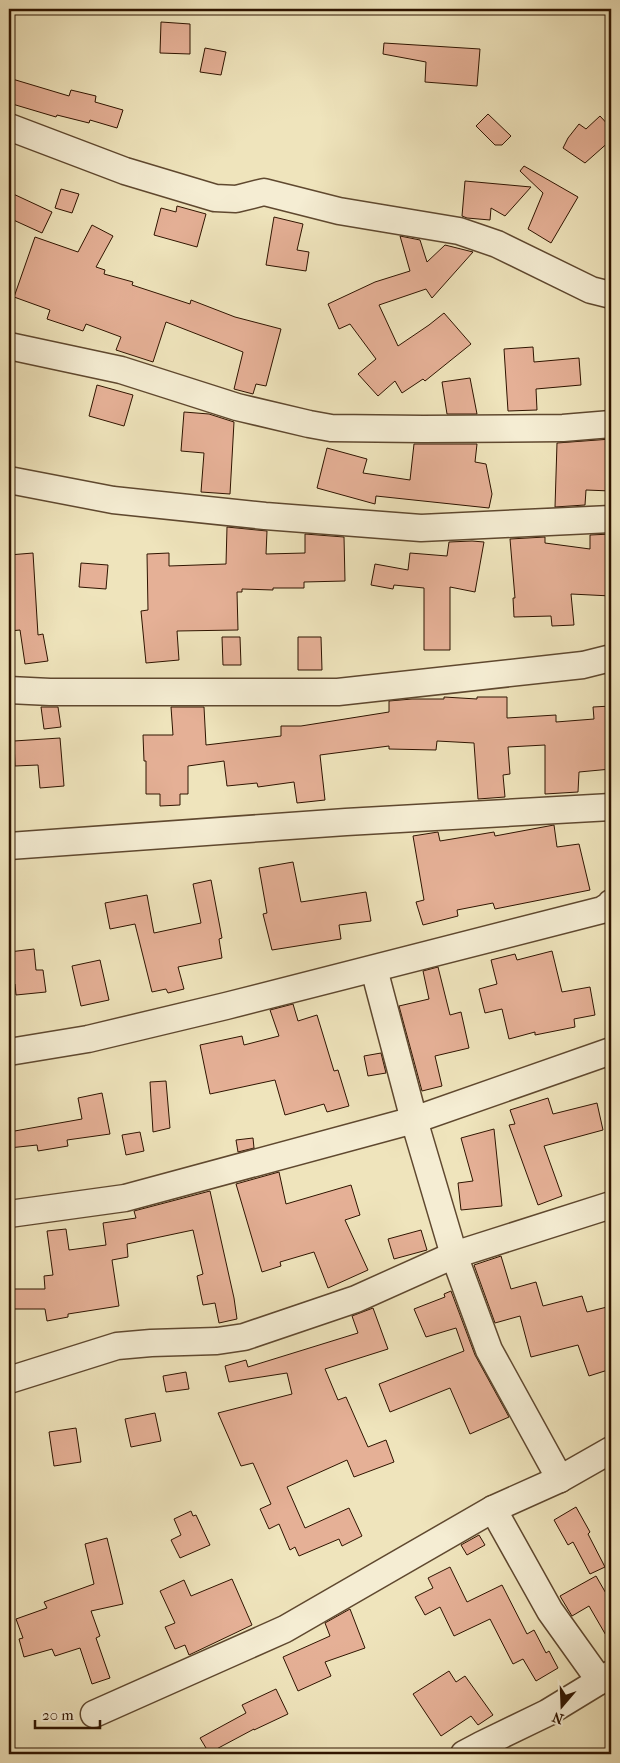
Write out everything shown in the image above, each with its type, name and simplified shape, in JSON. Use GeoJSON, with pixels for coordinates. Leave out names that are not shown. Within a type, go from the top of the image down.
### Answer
{"type":"FeatureCollection","features":[{"type":"Feature","properties":{"kind":"street"},"geometry":{"type":"LineString","coordinates":[[9,127],[125,170],[215,198],[236,199],[264,192],[339,211],[458,231],[497,244],[591,290],[611,295]]}},
{"type":"Feature","properties":{"kind":"street"},"geometry":{"type":"LineString","coordinates":[[9,346],[121,370],[237,407],[331,428],[563,428],[611,424]]}},
{"type":"Feature","properties":{"kind":"street"},"geometry":{"type":"LineString","coordinates":[[9,480],[113,500],[265,516],[411,527],[611,519]]}},
{"type":"Feature","properties":{"kind":"street"},"geometry":{"type":"LineString","coordinates":[[9,690],[60,692],[338,692],[583,665],[611,658]]}},
{"type":"Feature","properties":{"kind":"street"},"geometry":{"type":"LineString","coordinates":[[9,846],[337,822],[611,807]]}},
{"type":"Feature","properties":{"kind":"street"},"geometry":{"type":"LineString","coordinates":[[9,1052],[88,1039],[374,969],[602,910],[611,903]]}},
{"type":"Feature","properties":{"kind":"street"},"geometry":{"type":"LineString","coordinates":[[374,969],[414,1120],[454,1255],[489,1350],[560,1478]]}},
{"type":"Feature","properties":{"kind":"street"},"geometry":{"type":"LineString","coordinates":[[9,1214],[125,1198],[414,1120],[611,1051]]}},
{"type":"Feature","properties":{"kind":"street"},"geometry":{"type":"LineString","coordinates":[[9,1380],[117,1346],[217,1341],[244,1337],[356,1299],[454,1255],[611,1206]]}},
{"type":"Feature","properties":{"kind":"street"},"geometry":{"type":"LineString","coordinates":[[94,1714],[285,1629],[493,1509],[560,1478],[611,1450]]}},
{"type":"Feature","properties":{"kind":"street"},"geometry":{"type":"LineString","coordinates":[[464,1754],[547,1713],[605,1678],[550,1611],[493,1509]]}},
{"type":"Feature","properties":{"kind":"building"},"geometry":{"type":"Polygon","coordinates":[[[161,22],[190,24],[190,54],[160,53],[161,22]]]}},
{"type":"Feature","properties":{"kind":"building"},"geometry":{"type":"Polygon","coordinates":[[[384,43],[480,49],[477,86],[425,82],[426,62],[383,54],[384,43]]]}},
{"type":"Feature","properties":{"kind":"building"},"geometry":{"type":"Polygon","coordinates":[[[205,48],[226,52],[221,75],[200,72],[205,48]]]}},
{"type":"Feature","properties":{"kind":"building"},"geometry":{"type":"Polygon","coordinates":[[[9,78],[69,96],[71,90],[96,96],[95,102],[123,110],[117,128],[90,120],[89,123],[57,115],[56,117],[9,103],[9,78]]]}},
{"type":"Feature","properties":{"kind":"building"},"geometry":{"type":"Polygon","coordinates":[[[488,114],[511,136],[502,145],[495,145],[476,126],[488,114]]]}},
{"type":"Feature","properties":{"kind":"building"},"geometry":{"type":"Polygon","coordinates":[[[600,116],[611,128],[611,140],[585,163],[563,148],[579,124],[586,129],[600,116]]]}},
{"type":"Feature","properties":{"kind":"building"},"geometry":{"type":"Polygon","coordinates":[[[524,166],[578,197],[551,243],[528,229],[543,193],[520,171],[524,166]]]}},
{"type":"Feature","properties":{"kind":"building"},"geometry":{"type":"Polygon","coordinates":[[[465,181],[531,187],[505,216],[491,208],[490,220],[467,218],[462,216],[465,181]]]}},
{"type":"Feature","properties":{"kind":"building"},"geometry":{"type":"Polygon","coordinates":[[[61,189],[79,194],[72,213],[55,208],[61,189]]]}},
{"type":"Feature","properties":{"kind":"building"},"geometry":{"type":"Polygon","coordinates":[[[9,192],[52,212],[42,233],[9,218],[9,192]]]}},
{"type":"Feature","properties":{"kind":"building"},"geometry":{"type":"Polygon","coordinates":[[[177,206],[206,214],[197,247],[154,235],[161,208],[176,212],[177,206]]]}},
{"type":"Feature","properties":{"kind":"building"},"geometry":{"type":"Polygon","coordinates":[[[274,217],[303,224],[297,250],[309,252],[306,271],[266,265],[274,217]]]}},
{"type":"Feature","properties":{"kind":"building"},"geometry":{"type":"Polygon","coordinates":[[[92,225],[113,236],[96,267],[105,270],[104,274],[133,282],[132,285],[190,304],[191,300],[235,317],[281,329],[266,386],[256,384],[253,394],[234,389],[243,352],[166,322],[153,362],[116,350],[121,337],[86,324],[83,331],[47,319],[50,310],[14,297],[35,237],[78,252],[92,225]]]}},
{"type":"Feature","properties":{"kind":"building"},"geometry":{"type":"Polygon","coordinates":[[[400,236],[420,240],[427,262],[445,245],[473,252],[432,298],[426,289],[379,305],[398,346],[444,313],[471,344],[425,381],[423,379],[402,393],[395,381],[378,396],[358,374],[376,359],[350,324],[339,329],[328,304],[375,282],[410,271],[400,236]]]}},
{"type":"Feature","properties":{"kind":"building"},"geometry":{"type":"Polygon","coordinates":[[[533,347],[534,362],[579,358],[581,385],[536,389],[537,410],[508,411],[504,349],[533,347]]]}},
{"type":"Feature","properties":{"kind":"building"},"geometry":{"type":"Polygon","coordinates":[[[470,378],[477,414],[447,414],[442,382],[470,378]]]}},
{"type":"Feature","properties":{"kind":"building"},"geometry":{"type":"Polygon","coordinates":[[[97,385],[133,395],[124,426],[89,416],[97,385]]]}},
{"type":"Feature","properties":{"kind":"building"},"geometry":{"type":"Polygon","coordinates":[[[184,412],[209,414],[234,422],[230,494],[201,492],[204,453],[181,451],[184,412]]]}},
{"type":"Feature","properties":{"kind":"building"},"geometry":{"type":"Polygon","coordinates":[[[611,439],[611,491],[586,490],[585,505],[555,507],[557,443],[611,439]]]}},
{"type":"Feature","properties":{"kind":"building"},"geometry":{"type":"Polygon","coordinates":[[[414,444],[477,444],[475,462],[486,464],[492,494],[489,508],[376,496],[375,504],[317,488],[327,448],[367,459],[363,473],[410,480],[414,444]]]}},
{"type":"Feature","properties":{"kind":"building"},"geometry":{"type":"Polygon","coordinates":[[[227,527],[267,531],[266,554],[305,553],[305,534],[344,537],[345,581],[304,582],[304,588],[242,589],[242,592],[237,592],[238,630],[177,631],[179,660],[146,663],[141,611],[148,610],[147,554],[169,553],[169,566],[226,564],[227,527]]]}},
{"type":"Feature","properties":{"kind":"building"},"geometry":{"type":"Polygon","coordinates":[[[611,534],[611,596],[571,594],[574,625],[552,626],[551,616],[514,617],[513,598],[515,598],[510,539],[545,537],[545,543],[590,549],[590,535],[611,534]]]}},
{"type":"Feature","properties":{"kind":"building"},"geometry":{"type":"Polygon","coordinates":[[[449,542],[484,542],[475,592],[450,587],[450,650],[424,650],[424,588],[394,585],[393,589],[371,585],[375,564],[408,570],[410,553],[447,556],[449,542]]]}},
{"type":"Feature","properties":{"kind":"building"},"geometry":{"type":"Polygon","coordinates":[[[33,553],[38,635],[43,634],[48,661],[25,664],[20,630],[9,631],[9,555],[33,553]]]}},
{"type":"Feature","properties":{"kind":"building"},"geometry":{"type":"Polygon","coordinates":[[[81,563],[108,565],[106,589],[79,587],[81,563]]]}},
{"type":"Feature","properties":{"kind":"building"},"geometry":{"type":"Polygon","coordinates":[[[222,637],[240,637],[241,665],[223,665],[222,637]]]}},
{"type":"Feature","properties":{"kind":"building"},"geometry":{"type":"Polygon","coordinates":[[[298,637],[321,637],[322,670],[298,670],[298,637]]]}},
{"type":"Feature","properties":{"kind":"building"},"geometry":{"type":"Polygon","coordinates":[[[444,697],[477,699],[477,697],[507,697],[507,718],[556,715],[556,722],[594,719],[593,707],[611,706],[611,769],[579,772],[578,792],[545,794],[545,745],[508,747],[510,774],[503,775],[505,797],[478,799],[474,743],[437,741],[436,750],[389,749],[389,746],[320,755],[325,800],[297,803],[294,782],[258,787],[257,783],[227,786],[224,761],[188,766],[188,794],[180,794],[180,805],[160,806],[160,794],[146,794],[146,761],[144,761],[143,735],[173,735],[171,707],[204,707],[206,745],[281,736],[281,726],[301,726],[389,712],[389,701],[444,699],[444,697]]]}},
{"type":"Feature","properties":{"kind":"building"},"geometry":{"type":"Polygon","coordinates":[[[41,707],[58,707],[61,727],[44,729],[41,707]]]}},
{"type":"Feature","properties":{"kind":"building"},"geometry":{"type":"Polygon","coordinates":[[[60,738],[64,786],[40,788],[38,765],[15,766],[14,741],[60,738]]]}},
{"type":"Feature","properties":{"kind":"building"},"geometry":{"type":"Polygon","coordinates":[[[554,825],[557,847],[579,844],[590,890],[495,909],[493,903],[457,910],[458,916],[423,925],[416,902],[424,900],[413,836],[438,832],[440,841],[494,832],[495,836],[554,825]]]}},
{"type":"Feature","properties":{"kind":"building"},"geometry":{"type":"Polygon","coordinates":[[[293,862],[301,902],[366,892],[371,921],[339,925],[341,939],[272,950],[263,914],[267,913],[259,868],[293,862]]]}},
{"type":"Feature","properties":{"kind":"building"},"geometry":{"type":"Polygon","coordinates":[[[211,880],[222,938],[219,939],[222,958],[178,967],[184,989],[168,993],[166,989],[152,992],[135,924],[110,929],[105,903],[147,895],[154,933],[201,923],[193,884],[211,880]]]}},
{"type":"Feature","properties":{"kind":"building"},"geometry":{"type":"Polygon","coordinates":[[[34,949],[36,970],[43,970],[46,992],[16,995],[15,984],[9,985],[9,952],[34,949]]]}},
{"type":"Feature","properties":{"kind":"building"},"geometry":{"type":"Polygon","coordinates":[[[552,951],[562,992],[590,987],[595,1015],[574,1019],[575,1027],[535,1035],[535,1032],[509,1039],[502,1009],[485,1013],[479,989],[497,984],[491,960],[515,954],[517,960],[552,951]]]}},
{"type":"Feature","properties":{"kind":"building"},"geometry":{"type":"Polygon","coordinates":[[[100,960],[109,1000],[81,1006],[72,966],[100,960]]]}},
{"type":"Feature","properties":{"kind":"building"},"geometry":{"type":"Polygon","coordinates":[[[438,967],[450,1015],[461,1012],[469,1048],[435,1056],[442,1086],[422,1091],[399,1006],[429,999],[423,971],[438,967]]]}},
{"type":"Feature","properties":{"kind":"building"},"geometry":{"type":"Polygon","coordinates":[[[293,1004],[298,1021],[317,1015],[334,1071],[338,1070],[349,1106],[327,1112],[324,1104],[285,1115],[275,1080],[210,1094],[200,1045],[242,1036],[244,1045],[279,1036],[270,1010],[293,1004]]]}},
{"type":"Feature","properties":{"kind":"building"},"geometry":{"type":"Polygon","coordinates":[[[381,1053],[386,1073],[368,1076],[364,1056],[381,1053]]]}},
{"type":"Feature","properties":{"kind":"building"},"geometry":{"type":"Polygon","coordinates":[[[166,1081],[170,1128],[153,1132],[150,1082],[166,1081]]]}},
{"type":"Feature","properties":{"kind":"building"},"geometry":{"type":"Polygon","coordinates":[[[102,1093],[110,1134],[67,1140],[68,1146],[38,1151],[37,1145],[9,1148],[9,1132],[82,1119],[78,1098],[102,1093]]]}},
{"type":"Feature","properties":{"kind":"building"},"geometry":{"type":"Polygon","coordinates":[[[548,1098],[553,1114],[597,1103],[603,1130],[544,1146],[562,1196],[538,1205],[509,1125],[515,1124],[510,1110],[548,1098]]]}},
{"type":"Feature","properties":{"kind":"building"},"geometry":{"type":"Polygon","coordinates":[[[494,1129],[502,1206],[461,1210],[458,1183],[473,1181],[461,1138],[494,1129]]]}},
{"type":"Feature","properties":{"kind":"building"},"geometry":{"type":"Polygon","coordinates":[[[140,1132],[144,1151],[126,1155],[122,1135],[140,1132]]]}},
{"type":"Feature","properties":{"kind":"building"},"geometry":{"type":"Polygon","coordinates":[[[253,1138],[254,1148],[238,1152],[236,1140],[253,1138]]]}},
{"type":"Feature","properties":{"kind":"building"},"geometry":{"type":"Polygon","coordinates":[[[279,1172],[286,1204],[351,1185],[360,1215],[345,1220],[368,1270],[328,1288],[314,1252],[280,1262],[281,1266],[262,1272],[236,1184],[279,1172]]]}},
{"type":"Feature","properties":{"kind":"building"},"geometry":{"type":"Polygon","coordinates":[[[210,1191],[237,1319],[219,1323],[215,1303],[203,1305],[197,1276],[203,1274],[193,1230],[127,1244],[128,1257],[112,1260],[119,1306],[68,1314],[68,1317],[47,1321],[45,1309],[9,1309],[9,1289],[45,1289],[44,1276],[53,1275],[47,1231],[66,1229],[69,1250],[106,1245],[103,1223],[136,1218],[134,1211],[210,1191]]]}},
{"type":"Feature","properties":{"kind":"building"},"geometry":{"type":"Polygon","coordinates":[[[421,1230],[427,1250],[394,1259],[388,1239],[421,1230]]]}},
{"type":"Feature","properties":{"kind":"building"},"geometry":{"type":"Polygon","coordinates":[[[501,1256],[511,1289],[536,1282],[543,1306],[582,1296],[587,1312],[611,1306],[611,1334],[606,1335],[611,1351],[611,1369],[589,1376],[578,1345],[531,1357],[520,1316],[495,1323],[474,1265],[501,1256]]]}},
{"type":"Feature","properties":{"kind":"building"},"geometry":{"type":"Polygon","coordinates":[[[451,1291],[475,1355],[509,1417],[470,1434],[450,1388],[390,1412],[379,1384],[464,1351],[456,1328],[426,1337],[414,1309],[445,1297],[444,1294],[451,1291]]]}},
{"type":"Feature","properties":{"kind":"building"},"geometry":{"type":"Polygon","coordinates":[[[373,1308],[388,1349],[325,1369],[338,1400],[346,1397],[368,1447],[386,1440],[394,1462],[354,1477],[347,1460],[287,1487],[305,1528],[349,1508],[362,1536],[342,1546],[339,1539],[299,1556],[295,1547],[290,1550],[279,1524],[269,1529],[260,1509],[271,1504],[253,1463],[241,1466],[218,1413],[292,1394],[287,1373],[229,1382],[225,1366],[246,1360],[248,1367],[358,1333],[352,1316],[373,1308]]]}},
{"type":"Feature","properties":{"kind":"building"},"geometry":{"type":"Polygon","coordinates":[[[186,1372],[189,1389],[166,1392],[163,1376],[186,1372]]]}},
{"type":"Feature","properties":{"kind":"building"},"geometry":{"type":"Polygon","coordinates":[[[155,1413],[161,1441],[131,1447],[125,1419],[155,1413]]]}},
{"type":"Feature","properties":{"kind":"building"},"geometry":{"type":"Polygon","coordinates":[[[76,1428],[81,1462],[54,1466],[49,1432],[76,1428]]]}},
{"type":"Feature","properties":{"kind":"building"},"geometry":{"type":"Polygon","coordinates":[[[576,1507],[590,1532],[588,1534],[605,1567],[590,1574],[573,1542],[568,1545],[554,1520],[576,1507]]]}},
{"type":"Feature","properties":{"kind":"building"},"geometry":{"type":"Polygon","coordinates":[[[191,1511],[193,1516],[196,1515],[210,1545],[180,1558],[171,1540],[181,1535],[174,1519],[191,1511]]]}},
{"type":"Feature","properties":{"kind":"building"},"geometry":{"type":"Polygon","coordinates":[[[479,1535],[485,1545],[467,1555],[461,1545],[479,1535]]]}},
{"type":"Feature","properties":{"kind":"building"},"geometry":{"type":"Polygon","coordinates":[[[107,1538],[123,1604],[91,1611],[100,1636],[96,1638],[110,1678],[92,1684],[80,1648],[55,1656],[52,1649],[24,1657],[19,1639],[23,1638],[16,1619],[47,1608],[44,1602],[94,1584],[85,1544],[107,1538]]]}},
{"type":"Feature","properties":{"kind":"building"},"geometry":{"type":"Polygon","coordinates":[[[450,1567],[467,1602],[502,1585],[527,1634],[534,1630],[546,1653],[549,1651],[558,1668],[536,1681],[523,1659],[513,1664],[490,1619],[454,1636],[440,1607],[425,1615],[415,1597],[433,1588],[428,1578],[450,1567]]]}},
{"type":"Feature","properties":{"kind":"building"},"geometry":{"type":"Polygon","coordinates":[[[596,1576],[611,1602],[611,1644],[589,1606],[572,1616],[560,1596],[596,1576]]]}},
{"type":"Feature","properties":{"kind":"building"},"geometry":{"type":"Polygon","coordinates":[[[232,1579],[252,1625],[189,1655],[185,1645],[175,1649],[165,1627],[175,1623],[160,1591],[184,1580],[191,1596],[232,1579]]]}},
{"type":"Feature","properties":{"kind":"building"},"geometry":{"type":"Polygon","coordinates":[[[350,1609],[365,1648],[325,1662],[331,1676],[298,1691],[283,1657],[330,1636],[325,1623],[350,1609]]]}},
{"type":"Feature","properties":{"kind":"building"},"geometry":{"type":"Polygon","coordinates":[[[449,1671],[456,1682],[465,1676],[493,1715],[478,1725],[471,1716],[441,1736],[413,1694],[449,1671]]]}},
{"type":"Feature","properties":{"kind":"building"},"geometry":{"type":"Polygon","coordinates":[[[276,1689],[288,1714],[254,1729],[209,1753],[200,1738],[246,1713],[242,1705],[276,1689]]]}}]}
